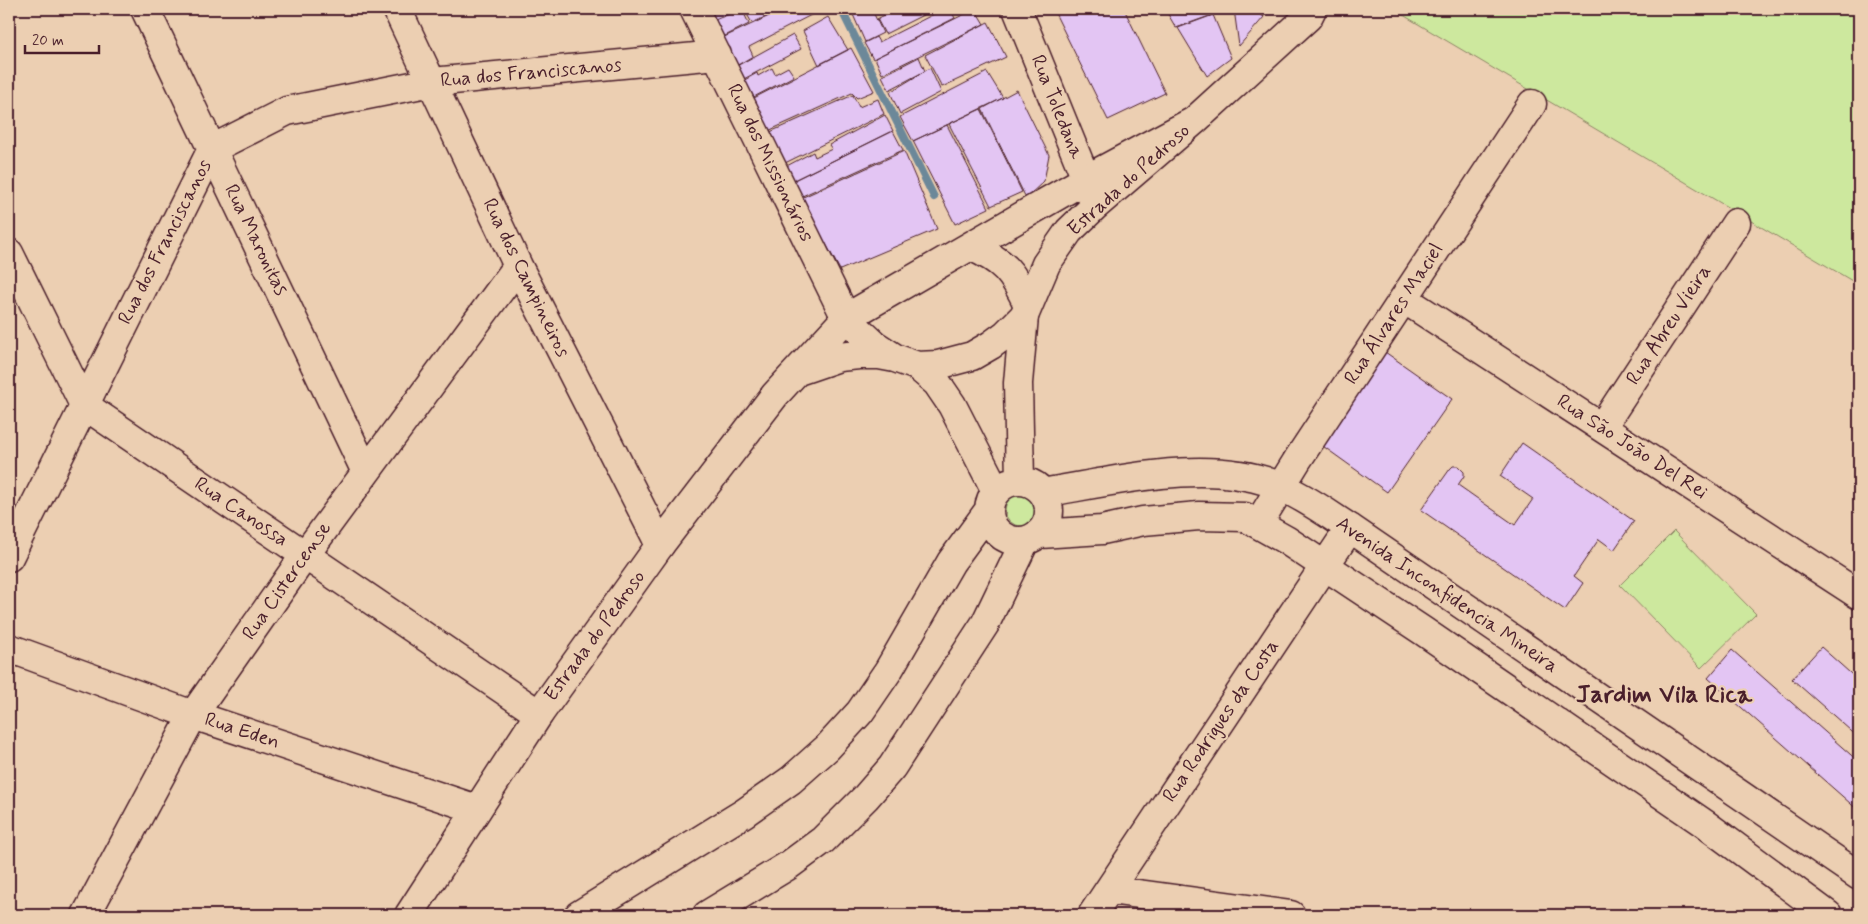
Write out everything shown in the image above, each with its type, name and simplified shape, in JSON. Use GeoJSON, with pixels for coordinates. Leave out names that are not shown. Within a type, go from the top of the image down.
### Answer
{"type":"FeatureCollection","features":[{"type":"Feature","properties":{"kind":"street","name":"Rua Maronitas"},"geometry":{"type":"LineString","coordinates":[[145,9],[366,472]]}},
{"type":"Feature","properties":{"kind":"street","name":"Rua dos Campineiros"},"geometry":{"type":"LineString","coordinates":[[397,9],[518,266],[660,545]]}},
{"type":"Feature","properties":{"kind":"street","name":"Rua dos Missionários"},"geometry":{"type":"LineString","coordinates":[[694,9],[846,318]]}},
{"type":"Feature","properties":{"kind":"street","name":"Rua Toledana"},"geometry":{"type":"LineString","coordinates":[[1017,9],[1086,179],[1094,207]]}},
{"type":"Feature","properties":{"kind":"street","name":"Estrada do Pedroso"},"geometry":{"type":"LineString","coordinates":[[799,370],[839,357],[879,355],[906,362],[938,365],[972,356],[1006,334],[1026,310],[1046,264],[1069,231],[1308,17],[1312,9]]}},
{"type":"Feature","properties":{"kind":"street","name":"Rua dos Franciscanos"},"geometry":{"type":"LineString","coordinates":[[9,557],[212,149],[287,111],[432,82],[717,56]]}},
{"type":"Feature","properties":{"kind":"street","name":"Rua Álvares Maciel"},"geometry":{"type":"LineString","coordinates":[[1258,524],[1532,104]]}},
{"type":"Feature","properties":{"kind":"street","name":"Estrada do Pedroso"},"geometry":{"type":"LineString","coordinates":[[409,915],[539,714],[660,545],[775,395],[846,318],[1086,179],[1194,121]]}},
{"type":"Feature","properties":{"kind":"street","name":"Rua Abreu Vieira"},"geometry":{"type":"LineString","coordinates":[[1602,427],[1736,223]]}},
{"type":"Feature","properties":{"kind":"street"},"geometry":{"type":"LineString","coordinates":[[970,246],[989,254],[1002,264],[1018,281],[1026,310],[1018,384],[1012,494],[990,520],[996,530],[1004,537],[1014,541],[1032,537],[1102,530],[1144,522],[1200,516],[1245,517],[1374,598],[1705,824],[1828,915]]}},
{"type":"Feature","properties":{"kind":"street","name":"Rua Canossa"},"geometry":{"type":"LineString","coordinates":[[9,253],[84,405],[539,714]]}},
{"type":"Feature","properties":{"kind":"street","name":"Rua Cistercense"},"geometry":{"type":"LineString","coordinates":[[86,915],[193,715],[305,555],[518,266]]}},
{"type":"Feature","properties":{"kind":"street","name":"Rua São João Del Rei"},"geometry":{"type":"LineString","coordinates":[[1404,299],[1859,595]]}},
{"type":"Feature","properties":{"kind":"street"},"geometry":{"type":"LineString","coordinates":[[707,915],[789,865],[823,840],[866,797],[892,767],[985,624],[1032,537],[1049,518],[1048,501],[1012,494],[937,383],[906,362],[875,345],[846,318]]}},
{"type":"Feature","properties":{"kind":"street","name":"Avenida Inconfidencia Mineira"},"geometry":{"type":"LineString","coordinates":[[1012,494],[1179,471],[1247,475],[1281,487],[1350,528],[1859,876]]}},
{"type":"Feature","properties":{"kind":"street"},"geometry":{"type":"LineString","coordinates":[[579,915],[744,813],[791,780],[827,748],[860,712],[888,671],[951,562],[1012,494]]}},
{"type":"Feature","properties":{"kind":"street","name":"Rua Rodrigues da Costa"},"geometry":{"type":"LineString","coordinates":[[1092,915],[1350,528]]}},
{"type":"Feature","properties":{"kind":"street","name":"Rua Eden"},"geometry":{"type":"LineString","coordinates":[[9,648],[193,715],[477,809]]}},
{"type":"Feature","properties":{"kind":"street"},"geometry":{"type":"LineString","coordinates":[[1109,890],[1291,915]]}},
{"type":"Feature","properties":{"kind":"green space"},"geometry":{"type":"Polygon","coordinates":[[[1393,9],[1859,9],[1859,285],[1393,9]]]}},
{"type":"Feature","properties":{"kind":"green space"},"geometry":{"type":"Polygon","coordinates":[[[1021,494],[1027,495],[1032,499],[1036,504],[1036,516],[1032,521],[1027,525],[1021,526],[1015,525],[1010,521],[1006,516],[1005,510],[1006,504],[1010,499],[1015,495],[1021,494]]]}},
{"type":"Feature","properties":{"kind":"green space"},"geometry":{"type":"Polygon","coordinates":[[[1674,531],[1756,614],[1701,668],[1620,585],[1674,531]]]}},
{"type":"Feature","properties":{"kind":"building"},"geometry":{"type":"Polygon","coordinates":[[[706,9],[739,9],[710,21],[706,9]]]}},
{"type":"Feature","properties":{"kind":"building"},"geometry":{"type":"Polygon","coordinates":[[[742,9],[749,24],[721,38],[712,21],[742,9]]]}},
{"type":"Feature","properties":{"kind":"building"},"geometry":{"type":"Polygon","coordinates":[[[744,9],[775,9],[776,12],[752,23],[744,9]]]}},
{"type":"Feature","properties":{"kind":"building"},"geometry":{"type":"Polygon","coordinates":[[[784,9],[811,9],[813,14],[749,47],[753,56],[736,66],[720,39],[784,9]]]}},
{"type":"Feature","properties":{"kind":"building"},"geometry":{"type":"Polygon","coordinates":[[[880,9],[873,12],[883,33],[865,42],[851,10],[880,9]]]}},
{"type":"Feature","properties":{"kind":"building"},"geometry":{"type":"Polygon","coordinates":[[[896,9],[935,9],[885,34],[877,19],[896,9]]]}},
{"type":"Feature","properties":{"kind":"building"},"geometry":{"type":"Polygon","coordinates":[[[944,9],[950,9],[955,18],[873,59],[864,43],[876,37],[879,42],[944,9]]]}},
{"type":"Feature","properties":{"kind":"building"},"geometry":{"type":"Polygon","coordinates":[[[975,9],[984,24],[882,74],[875,58],[975,9]]]}},
{"type":"Feature","properties":{"kind":"building"},"geometry":{"type":"Polygon","coordinates":[[[1053,9],[1124,9],[1165,93],[1108,120],[1053,9]]]}},
{"type":"Feature","properties":{"kind":"building"},"geometry":{"type":"Polygon","coordinates":[[[1165,9],[1210,9],[1212,15],[1176,28],[1165,9]]]}},
{"type":"Feature","properties":{"kind":"building"},"geometry":{"type":"Polygon","coordinates":[[[1234,9],[1253,9],[1264,17],[1239,46],[1234,9]]]}},
{"type":"Feature","properties":{"kind":"building"},"geometry":{"type":"Polygon","coordinates":[[[1255,9],[1270,9],[1264,16],[1255,9]]]}},
{"type":"Feature","properties":{"kind":"building"},"geometry":{"type":"Polygon","coordinates":[[[1213,15],[1231,58],[1207,76],[1178,28],[1213,15]]]}},
{"type":"Feature","properties":{"kind":"building"},"geometry":{"type":"Polygon","coordinates":[[[828,17],[848,50],[819,65],[803,31],[828,17]]]}},
{"type":"Feature","properties":{"kind":"building"},"geometry":{"type":"Polygon","coordinates":[[[988,22],[1006,57],[942,87],[925,55],[988,22]]]}},
{"type":"Feature","properties":{"kind":"building"},"geometry":{"type":"Polygon","coordinates":[[[793,35],[801,49],[740,81],[733,68],[793,35]]]}},
{"type":"Feature","properties":{"kind":"building"},"geometry":{"type":"Polygon","coordinates":[[[851,48],[874,91],[857,98],[852,93],[768,131],[752,99],[851,48]]]}},
{"type":"Feature","properties":{"kind":"building"},"geometry":{"type":"Polygon","coordinates":[[[919,57],[925,71],[889,90],[882,76],[919,57]]]}},
{"type":"Feature","properties":{"kind":"building"},"geometry":{"type":"Polygon","coordinates":[[[788,67],[794,76],[750,99],[741,82],[757,73],[758,76],[772,68],[775,74],[788,67]]]}},
{"type":"Feature","properties":{"kind":"building"},"geometry":{"type":"Polygon","coordinates":[[[930,68],[941,92],[900,114],[890,92],[930,68]]]}},
{"type":"Feature","properties":{"kind":"building"},"geometry":{"type":"Polygon","coordinates":[[[987,72],[1003,98],[913,141],[900,117],[987,72]]]}},
{"type":"Feature","properties":{"kind":"building"},"geometry":{"type":"Polygon","coordinates":[[[1017,90],[1049,155],[1044,181],[1026,198],[982,109],[1017,90]]]}},
{"type":"Feature","properties":{"kind":"building"},"geometry":{"type":"Polygon","coordinates":[[[853,95],[859,107],[878,99],[884,114],[783,164],[768,133],[853,95]]]}},
{"type":"Feature","properties":{"kind":"building"},"geometry":{"type":"Polygon","coordinates":[[[981,109],[1022,192],[991,206],[949,124],[981,109]]]}},
{"type":"Feature","properties":{"kind":"building"},"geometry":{"type":"Polygon","coordinates":[[[885,115],[893,131],[790,182],[783,168],[813,152],[815,157],[832,149],[829,145],[885,115]]]}},
{"type":"Feature","properties":{"kind":"building"},"geometry":{"type":"Polygon","coordinates":[[[947,125],[989,208],[955,224],[913,141],[947,125]]]}},
{"type":"Feature","properties":{"kind":"building"},"geometry":{"type":"Polygon","coordinates":[[[893,131],[903,150],[800,197],[792,181],[893,131]]]}},
{"type":"Feature","properties":{"kind":"building"},"geometry":{"type":"Polygon","coordinates":[[[904,151],[937,229],[840,270],[801,198],[904,151]]]}},
{"type":"Feature","properties":{"kind":"building"},"geometry":{"type":"Polygon","coordinates":[[[1385,352],[1452,399],[1387,492],[1320,444],[1385,352]]]}},
{"type":"Feature","properties":{"kind":"building"},"geometry":{"type":"Polygon","coordinates":[[[1522,443],[1634,521],[1614,550],[1599,539],[1574,576],[1583,583],[1565,610],[1421,510],[1450,469],[1453,466],[1458,466],[1464,472],[1464,476],[1458,485],[1515,525],[1533,499],[1500,476],[1522,443]]]}},
{"type":"Feature","properties":{"kind":"building"},"geometry":{"type":"Polygon","coordinates":[[[1821,647],[1859,681],[1859,738],[1792,679],[1821,647]]]}},
{"type":"Feature","properties":{"kind":"building"},"geometry":{"type":"Polygon","coordinates":[[[1732,650],[1859,762],[1859,811],[1708,678],[1732,650]]]}},
{"type":"Feature","properties":{"kind":"waterway"},"geometry":{"type":"LineString","coordinates":[[841,9],[934,197]]}},
{"type":"Feature","properties":{"kind":"district","name":"Jardim Vila Rica"},"geometry":{"type":"Point","coordinates":[1664,695]}}]}
